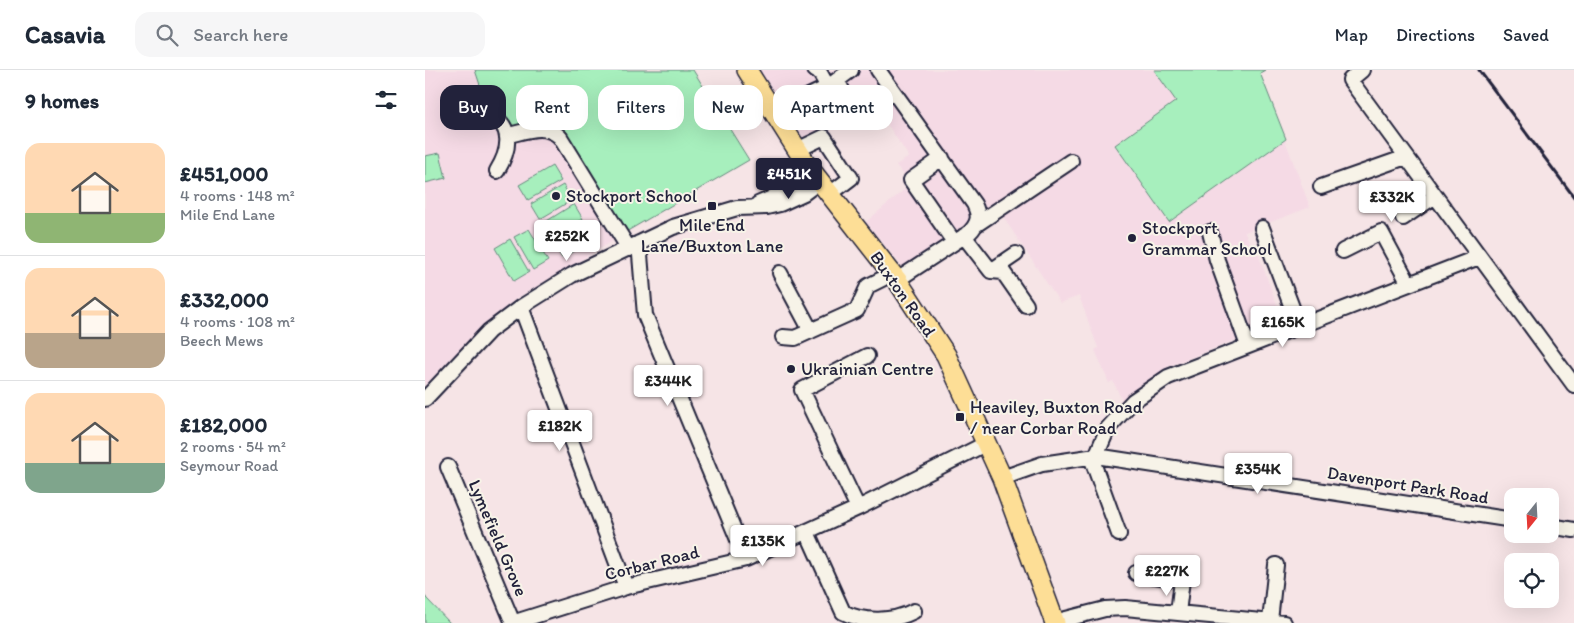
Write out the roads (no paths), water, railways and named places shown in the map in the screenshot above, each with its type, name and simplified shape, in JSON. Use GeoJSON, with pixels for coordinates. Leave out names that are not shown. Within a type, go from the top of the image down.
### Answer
{"type":"FeatureCollection","features":[{"type":"Feature","properties":{"kind":"highway","name":"Buxton Road"},"geometry":{"type":"LineString","coordinates":[[747,70],[773,113]]}},
{"type":"Feature","properties":{"kind":"highway","name":"Buxton Road"},"geometry":{"type":"LineString","coordinates":[[784,130],[825,188],[895,277],[946,355],[1002,478],[1054,622]]}},
{"type":"Feature","properties":{"kind":"street"},"geometry":{"type":"LineString","coordinates":[[815,70],[833,83]]}},
{"type":"Feature","properties":{"kind":"street"},"geometry":{"type":"LineString","coordinates":[[829,85],[851,70]]}},
{"type":"Feature","properties":{"kind":"street"},"geometry":{"type":"LineString","coordinates":[[878,70],[974,204],[979,214],[977,224]]}},
{"type":"Feature","properties":{"kind":"street"},"geometry":{"type":"LineString","coordinates":[[1362,70],[1350,80],[1574,385]]}},
{"type":"Feature","properties":{"kind":"street"},"geometry":{"type":"LineString","coordinates":[[509,135],[541,128],[555,132],[634,246],[645,315],[746,559]]}},
{"type":"Feature","properties":{"kind":"street"},"geometry":{"type":"LineString","coordinates":[[497,170],[506,150],[509,135],[506,129]]}},
{"type":"Feature","properties":{"kind":"street"},"geometry":{"type":"LineString","coordinates":[[425,399],[489,331],[521,307],[572,275],[673,227],[715,213],[780,204],[804,193],[825,188],[851,178],[824,137],[802,157],[772,198],[753,207]]}},
{"type":"Feature","properties":{"kind":"street"},"geometry":{"type":"LineString","coordinates":[[1321,187],[1406,157]]}},
{"type":"Feature","properties":{"kind":"street"},"geometry":{"type":"LineString","coordinates":[[941,158],[911,180],[959,239],[991,271],[1003,272],[1026,305]]}},
{"type":"Feature","properties":{"kind":"street"},"geometry":{"type":"LineString","coordinates":[[783,337],[795,338],[857,310],[868,286],[895,277],[959,239],[977,224],[1071,161]]}},
{"type":"Feature","properties":{"kind":"street"},"geometry":{"type":"LineString","coordinates":[[1343,251],[1392,225],[1435,196]]}},
{"type":"Feature","properties":{"kind":"street"},"geometry":{"type":"LineString","coordinates":[[1392,225],[1409,284]]}},
{"type":"Feature","properties":{"kind":"street"},"geometry":{"type":"LineString","coordinates":[[1262,228],[1299,326]]}},
{"type":"Feature","properties":{"kind":"street"},"geometry":{"type":"LineString","coordinates":[[1210,232],[1217,260],[1248,346]]}},
{"type":"Feature","properties":{"kind":"street"},"geometry":{"type":"LineString","coordinates":[[991,271],[1016,254]]}},
{"type":"Feature","properties":{"kind":"street"},"geometry":{"type":"LineString","coordinates":[[1119,534],[1094,456],[1108,428],[1133,401],[1168,377],[1479,257]]}},
{"type":"Feature","properties":{"kind":"street"},"geometry":{"type":"LineString","coordinates":[[780,273],[811,330]]}},
{"type":"Feature","properties":{"kind":"street"},"geometry":{"type":"LineString","coordinates":[[521,307],[627,587]]}},
{"type":"Feature","properties":{"kind":"street"},"geometry":{"type":"LineString","coordinates":[[858,508],[802,390],[867,356]]}},
{"type":"Feature","properties":{"kind":"street","name":"Corbar Road"},"geometry":{"type":"LineString","coordinates":[[513,623],[627,587],[746,559],[858,508],[987,443]]}},
{"type":"Feature","properties":{"kind":"street","name":"Davenport Park Road"},"geometry":{"type":"LineString","coordinates":[[1002,478],[1042,464],[1094,456],[1504,519]]}},
{"type":"Feature","properties":{"kind":"street","name":"Lymefield Grove"},"geometry":{"type":"LineString","coordinates":[[449,467],[513,623]]}},
{"type":"Feature","properties":{"kind":"street"},"geometry":{"type":"LineString","coordinates":[[1559,528],[1574,530]]}},
{"type":"Feature","properties":{"kind":"street"},"geometry":{"type":"LineString","coordinates":[[807,532],[843,612],[852,618],[881,621],[898,619],[914,611]]}},
{"type":"Feature","properties":{"kind":"street"},"geometry":{"type":"LineString","coordinates":[[1054,622],[1115,608],[1277,622],[1276,565]]}},
{"type":"Feature","properties":{"kind":"street"},"geometry":{"type":"LineString","coordinates":[[1136,573],[1182,580],[1178,613]]}},
{"type":"Feature","properties":{"kind":"railway"},"geometry":{"type":"LineString","coordinates":[[1479,70],[1574,197]]}},
{"type":"Feature","properties":{"kind":"place","name":"Stockport School"},"geometry":{"type":"Point","coordinates":[556,196]}},
{"type":"Feature","properties":{"kind":"place","name":"Mile End Lane/Buxton Lane"},"geometry":{"type":"Point","coordinates":[712,206]}},
{"type":"Feature","properties":{"kind":"place","name":"Stockport Grammar School"},"geometry":{"type":"Point","coordinates":[1132,238]}},
{"type":"Feature","properties":{"kind":"place","name":"Ukrainian Centre"},"geometry":{"type":"Point","coordinates":[791,369]}},
{"type":"Feature","properties":{"kind":"place","name":"Heaviley, Buxton Road / near Corbar Road"},"geometry":{"type":"Point","coordinates":[960,417]}}]}
